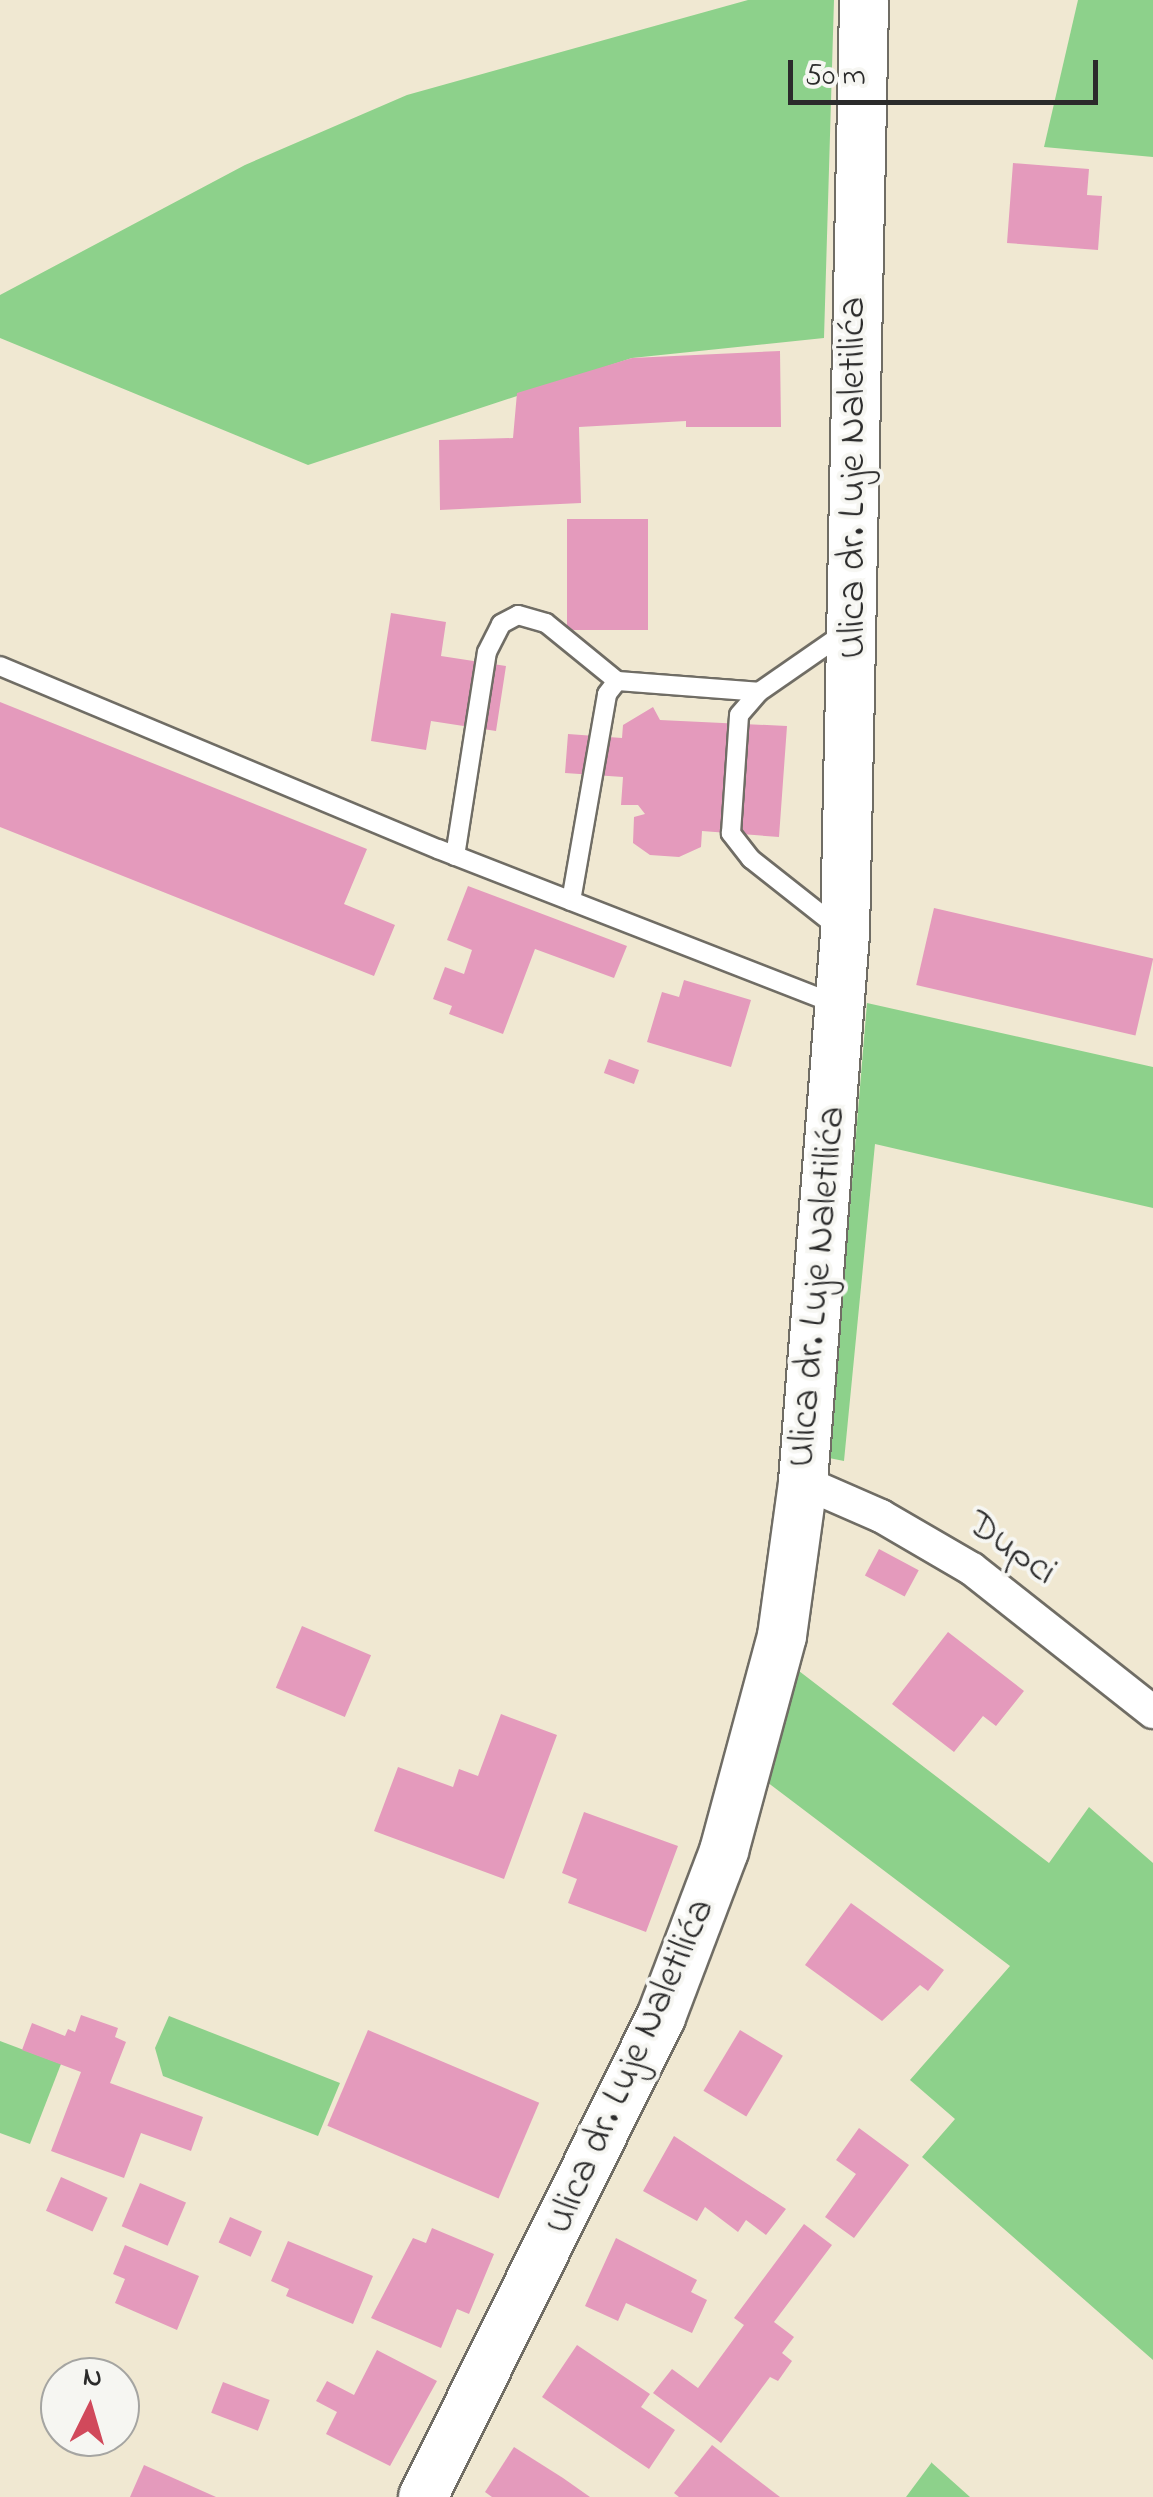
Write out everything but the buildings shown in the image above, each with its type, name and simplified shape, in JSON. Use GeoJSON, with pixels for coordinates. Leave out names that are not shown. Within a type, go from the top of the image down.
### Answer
{"type":"FeatureCollection","features":[{"type":"Feature","properties":{"kind":"street","name":"Ulica dr. Luje Naletilića"},"geometry":{"type":"LineString","coordinates":[[422,2497],[628,2094],[695,1931],[756,1744],[782,1636],[803,1482],[845,934],[864,0]]}},
{"type":"Feature","properties":{"kind":"street","name":"Dupci"},"geometry":{"type":"LineString","coordinates":[[803,1482],[881,1516],[972,1568],[1153,1712]]}},
{"type":"Feature","properties":{"kind":"lane"},"geometry":{"type":"LineString","coordinates":[[455,856],[488,652],[501,624],[518,616],[546,624],[617,681],[759,692]]}},
{"type":"Feature","properties":{"kind":"lane"},"geometry":{"type":"LineString","coordinates":[[845,934],[750,859],[730,834],[737,722],[759,692],[853,627]]}},
{"type":"Feature","properties":{"kind":"lane"},"geometry":{"type":"LineString","coordinates":[[0,666],[455,856],[840,1006]]}},
{"type":"Feature","properties":{"kind":"lane"},"geometry":{"type":"LineString","coordinates":[[570,901],[608,694],[617,681]]}},
{"type":"Feature","properties":{"kind":"green space"},"geometry":{"type":"Polygon","coordinates":[[[748,0],[834,0],[824,338],[632,358],[308,465],[0,338],[0,295],[245,165],[407,95],[748,0]]]}},
{"type":"Feature","properties":{"kind":"green space"},"geometry":{"type":"Polygon","coordinates":[[[1078,0],[1153,0],[1153,157],[1044,147],[1078,0]]]}},
{"type":"Feature","properties":{"kind":"green space"},"geometry":{"type":"Polygon","coordinates":[[[867,1003],[1153,1067],[1153,1208],[875,1144],[844,1461],[829,1458],[867,1003]]]}},
{"type":"Feature","properties":{"kind":"green space"},"geometry":{"type":"Polygon","coordinates":[[[799,1671],[1049,1863],[1089,1807],[1153,1863],[1153,2360],[922,2157],[955,2119],[910,2080],[1010,1966],[767,1782],[799,1671]]]}},
{"type":"Feature","properties":{"kind":"green space"},"geometry":{"type":"Polygon","coordinates":[[[169,2016],[340,2083],[318,2136],[163,2076],[155,2048],[169,2016]]]}},
{"type":"Feature","properties":{"kind":"green space"},"geometry":{"type":"Polygon","coordinates":[[[0,2041],[61,2064],[30,2144],[0,2133],[0,2041]]]}},
{"type":"Feature","properties":{"kind":"green space"},"geometry":{"type":"Polygon","coordinates":[[[932,2463],[970,2497],[906,2497],[932,2463]]]}}]}
